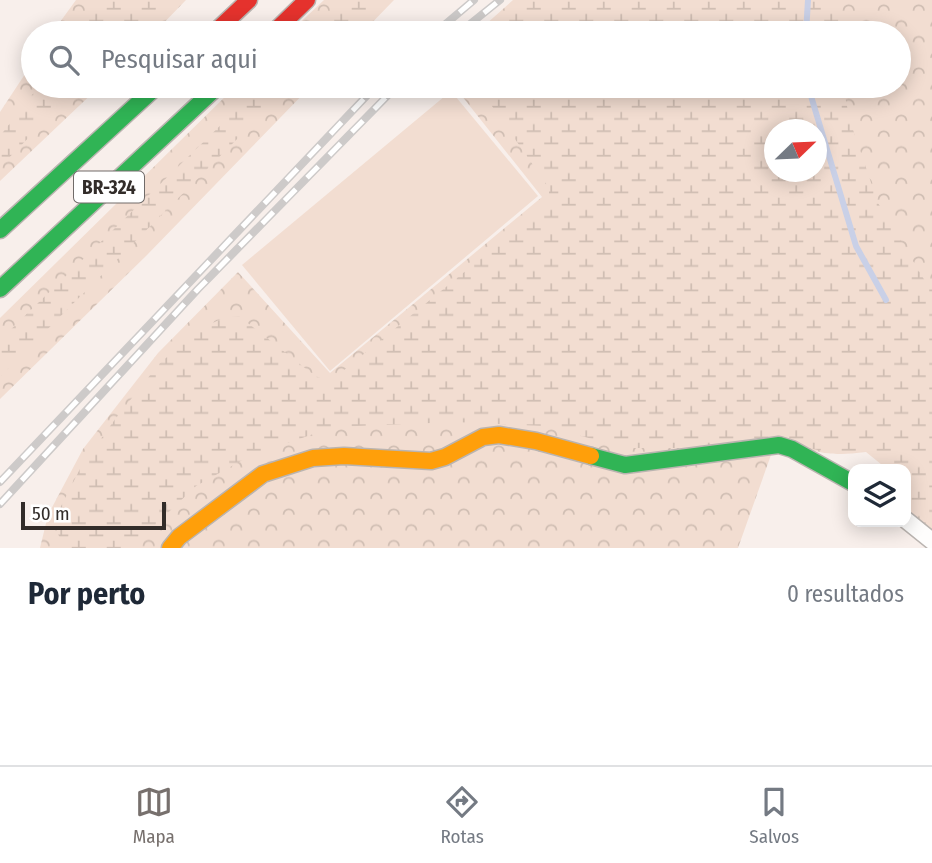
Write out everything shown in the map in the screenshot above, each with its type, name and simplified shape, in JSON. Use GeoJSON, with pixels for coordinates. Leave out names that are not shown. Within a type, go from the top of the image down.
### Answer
{"type":"FeatureCollection","features":[{"type":"Feature","properties":{"kind":"main road"},"geometry":{"type":"LineString","coordinates":[[227,21],[249,0]]}},
{"type":"Feature","properties":{"kind":"main road"},"geometry":{"type":"LineString","coordinates":[[285,21],[307,0]]}},
{"type":"Feature","properties":{"kind":"main road","name":"BR-324"},"geometry":{"type":"LineString","coordinates":[[0,230],[144,98]]}},
{"type":"Feature","properties":{"kind":"main road","name":"BR-324"},"geometry":{"type":"LineString","coordinates":[[0,289],[205,98]]}},
{"type":"Feature","properties":{"kind":"main road"},"geometry":{"type":"LineString","coordinates":[[170,548],[179,537],[263,474],[313,458],[330,456],[431,461],[445,457],[483,437],[499,435],[625,465],[779,445],[792,449],[848,479]]}},
{"type":"Feature","properties":{"kind":"street"},"geometry":{"type":"LineString","coordinates":[[911,524],[932,541]]}},
{"type":"Feature","properties":{"kind":"green space"},"geometry":{"type":"Polygon","coordinates":[[[76,0],[186,0],[166,21],[61,21],[76,0]]]}},
{"type":"Feature","properties":{"kind":"green space"},"geometry":{"type":"Polygon","coordinates":[[[98,0],[165,0],[145,21],[82,21],[98,0]]]}},
{"type":"Feature","properties":{"kind":"green space"},"geometry":{"type":"Polygon","coordinates":[[[324,0],[394,0],[374,21],[302,21],[324,0]]]}},
{"type":"Feature","properties":{"kind":"green space"},"geometry":{"type":"Polygon","coordinates":[[[347,0],[380,0],[356,21],[326,21],[347,0]]]}},
{"type":"Feature","properties":{"kind":"green space"},"geometry":{"type":"Polygon","coordinates":[[[513,0],[932,0],[932,533],[911,516],[911,464],[881,464],[866,452],[820,452],[777,438],[738,548],[40,548],[48,515],[83,449],[158,353],[238,272],[330,373],[542,197],[464,98],[911,98],[911,21],[489,21],[513,0]]]}},
{"type":"Feature","properties":{"kind":"green space"},"geometry":{"type":"Polygon","coordinates":[[[528,0],[842,0],[838,21],[501,21],[528,0]]]}},
{"type":"Feature","properties":{"kind":"green space"},"geometry":{"type":"Polygon","coordinates":[[[21,80],[21,98],[87,98],[0,181],[0,112],[21,80]]]}},
{"type":"Feature","properties":{"kind":"green space"},"geometry":{"type":"Polygon","coordinates":[[[30,98],[67,98],[0,167],[0,136],[30,98]]]}},
{"type":"Feature","properties":{"kind":"green space"},"geometry":{"type":"Polygon","coordinates":[[[224,98],[299,98],[147,255],[0,399],[0,318],[224,98]]]}},
{"type":"Feature","properties":{"kind":"green space"},"geometry":{"type":"Polygon","coordinates":[[[249,98],[278,98],[0,377],[0,340],[249,98]]]}},
{"type":"Feature","properties":{"kind":"green space"},"geometry":{"type":"Polygon","coordinates":[[[443,98],[457,98],[538,196],[330,371],[242,265],[443,98]]]}},
{"type":"Feature","properties":{"kind":"green space"},"geometry":{"type":"Polygon","coordinates":[[[486,98],[845,98],[850,121],[878,203],[925,281],[932,284],[932,531],[911,514],[911,464],[883,464],[867,451],[838,454],[808,448],[626,448],[544,426],[455,422],[333,427],[248,457],[196,486],[135,548],[65,548],[57,532],[56,516],[82,465],[159,364],[198,330],[223,318],[239,316],[315,376],[329,381],[549,203],[549,188],[486,98]]]}},
{"type":"Feature","properties":{"kind":"waterway"},"geometry":{"type":"LineString","coordinates":[[807,21],[808,0]]}},
{"type":"Feature","properties":{"kind":"waterway"},"geometry":{"type":"LineString","coordinates":[[812,98],[856,246],[886,300]]}},
{"type":"Feature","properties":{"kind":"railway"},"geometry":{"type":"LineString","coordinates":[[449,21],[474,0]]}},
{"type":"Feature","properties":{"kind":"railway"},"geometry":{"type":"LineString","coordinates":[[474,21],[500,0]]}},
{"type":"Feature","properties":{"kind":"railway"},"geometry":{"type":"LineString","coordinates":[[0,482],[365,98]]}},
{"type":"Feature","properties":{"kind":"railway"},"geometry":{"type":"LineString","coordinates":[[0,504],[198,289],[385,98]]}},
{"type":"Feature","properties":{"kind":"traffic: fast"},"geometry":{"type":"LineString","coordinates":[[0,230],[144,98]]}},
{"type":"Feature","properties":{"kind":"traffic: fast"},"geometry":{"type":"LineString","coordinates":[[0,289],[205,98]]}},
{"type":"Feature","properties":{"kind":"traffic: fast"},"geometry":{"type":"LineString","coordinates":[[591,456],[625,465],[779,445],[792,449],[848,480]]}},
{"type":"Feature","properties":{"kind":"traffic: slow"},"geometry":{"type":"LineString","coordinates":[[170,548],[179,537],[263,474],[313,458],[344,456],[431,461],[445,457],[483,437],[499,435],[536,441],[591,456]]}},
{"type":"Feature","properties":{"kind":"traffic: jam"},"geometry":{"type":"LineString","coordinates":[[227,21],[249,0]]}},
{"type":"Feature","properties":{"kind":"traffic: jam"},"geometry":{"type":"LineString","coordinates":[[285,21],[307,0]]}}]}
